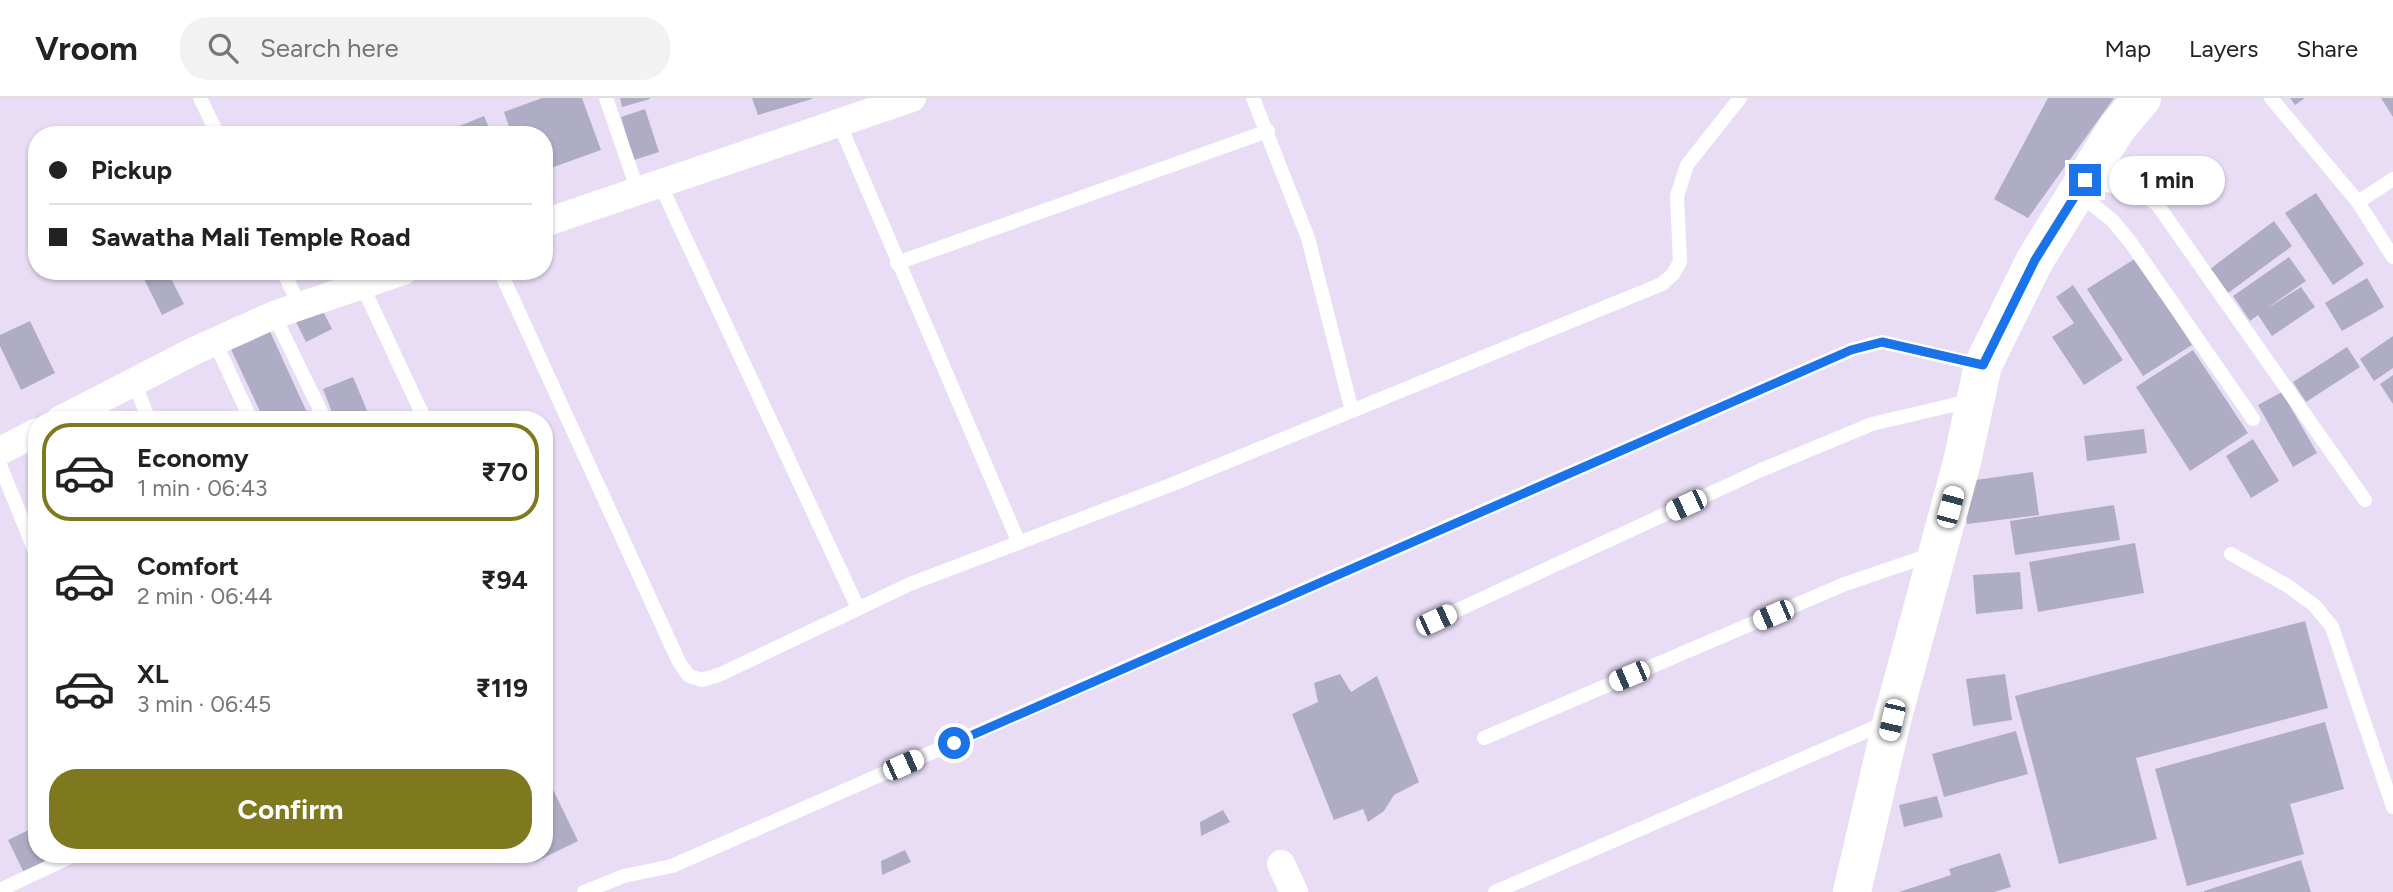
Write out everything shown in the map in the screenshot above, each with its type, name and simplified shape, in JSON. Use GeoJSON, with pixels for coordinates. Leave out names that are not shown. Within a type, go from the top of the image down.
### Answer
{"type":"FeatureCollection","features":[{"type":"Feature","properties":{"kind":"street"},"geometry":{"type":"LineString","coordinates":[[553,220],[912,98]]}},
{"type":"Feature","properties":{"kind":"street"},"geometry":{"type":"LineString","coordinates":[[1852,892],[1892,720],[1962,462],[1979,382],[2035,260],[2117,128],[2141,98]]}},
{"type":"Feature","properties":{"kind":"street"},"geometry":{"type":"LineString","coordinates":[[78,411],[215,342],[287,311],[377,280]]}},
{"type":"Feature","properties":{"kind":"street"},"geometry":{"type":"LineString","coordinates":[[0,451],[28,437]]}},
{"type":"Feature","properties":{"kind":"street"},"geometry":{"type":"LineString","coordinates":[[1280,864],[1294,892]]}},
{"type":"Feature","properties":{"kind":"lane"},"geometry":{"type":"LineString","coordinates":[[200,98],[214,126]]}},
{"type":"Feature","properties":{"kind":"lane"},"geometry":{"type":"LineString","coordinates":[[606,98],[858,608]]}},
{"type":"Feature","properties":{"kind":"lane"},"geometry":{"type":"LineString","coordinates":[[1253,98],[1308,238],[1352,411]]}},
{"type":"Feature","properties":{"kind":"lane"},"geometry":{"type":"LineString","coordinates":[[504,280],[679,662],[689,676],[702,680],[910,584],[1173,484],[1662,284],[1681,262],[1677,197],[1687,165],[1740,98]]}},
{"type":"Feature","properties":{"kind":"lane"},"geometry":{"type":"LineString","coordinates":[[2271,98],[2358,202],[2393,257]]}},
{"type":"Feature","properties":{"kind":"lane"},"geometry":{"type":"LineString","coordinates":[[839,123],[1019,542]]}},
{"type":"Feature","properties":{"kind":"lane"},"geometry":{"type":"LineString","coordinates":[[897,263],[1268,131]]}},
{"type":"Feature","properties":{"kind":"lane"},"geometry":{"type":"LineString","coordinates":[[2358,202],[2393,179]]}},
{"type":"Feature","properties":{"kind":"lane"},"geometry":{"type":"LineString","coordinates":[[2081,186],[2131,243],[2253,419]]}},
{"type":"Feature","properties":{"kind":"lane"},"geometry":{"type":"LineString","coordinates":[[2081,186],[2139,193],[2157,204],[2365,500]]}},
{"type":"Feature","properties":{"kind":"lane"},"geometry":{"type":"LineString","coordinates":[[2380,237],[2393,228]]}},
{"type":"Feature","properties":{"kind":"lane"},"geometry":{"type":"LineString","coordinates":[[284,280],[287,311],[321,411]]}},
{"type":"Feature","properties":{"kind":"lane"},"geometry":{"type":"LineString","coordinates":[[362,285],[421,411]]}},
{"type":"Feature","properties":{"kind":"lane"},"geometry":{"type":"LineString","coordinates":[[215,342],[247,411]]}},
{"type":"Feature","properties":{"kind":"lane"},"geometry":{"type":"LineString","coordinates":[[584,892],[624,876],[672,866],[1851,350],[1882,342],[1979,382]]}},
{"type":"Feature","properties":{"kind":"lane"},"geometry":{"type":"LineString","coordinates":[[134,382],[145,411]]}},
{"type":"Feature","properties":{"kind":"lane"},"geometry":{"type":"LineString","coordinates":[[1436,620],[1760,470],[1872,424],[1917,412],[1979,382]]}},
{"type":"Feature","properties":{"kind":"lane"},"geometry":{"type":"LineString","coordinates":[[0,465],[28,534]]}},
{"type":"Feature","properties":{"kind":"lane"},"geometry":{"type":"LineString","coordinates":[[1485,738],[1845,584],[1937,552]]}},
{"type":"Feature","properties":{"kind":"lane"},"geometry":{"type":"LineString","coordinates":[[2231,554],[2288,586],[2315,606],[2332,627],[2393,807]]}},
{"type":"Feature","properties":{"kind":"lane"},"geometry":{"type":"LineString","coordinates":[[1495,892],[1892,720]]}},
{"type":"Feature","properties":{"kind":"lane"},"geometry":{"type":"LineString","coordinates":[[0,890],[57,863]]}},
{"type":"Feature","properties":{"kind":"building"},"geometry":{"type":"Polygon","coordinates":[[[542,98],[582,98],[601,150],[553,167],[553,126],[509,126],[504,112],[542,98]]]}},
{"type":"Feature","properties":{"kind":"building"},"geometry":{"type":"Polygon","coordinates":[[[620,98],[650,98],[650,99],[622,107],[620,98]]]}},
{"type":"Feature","properties":{"kind":"building"},"geometry":{"type":"Polygon","coordinates":[[[752,98],[812,98],[812,99],[758,115],[752,98]]]}},
{"type":"Feature","properties":{"kind":"building"},"geometry":{"type":"Polygon","coordinates":[[[2048,98],[2114,98],[2028,218],[1994,199],[2048,98]]]}},
{"type":"Feature","properties":{"kind":"building"},"geometry":{"type":"Polygon","coordinates":[[[2290,98],[2305,98],[2295,105],[2290,98]]]}},
{"type":"Feature","properties":{"kind":"building"},"geometry":{"type":"Polygon","coordinates":[[[2381,98],[2393,98],[2393,117],[2381,98]]]}},
{"type":"Feature","properties":{"kind":"building"},"geometry":{"type":"Polygon","coordinates":[[[645,109],[659,152],[634,160],[621,117],[645,109]]]}},
{"type":"Feature","properties":{"kind":"building"},"geometry":{"type":"Polygon","coordinates":[[[484,116],[488,126],[459,126],[484,116]]]}},
{"type":"Feature","properties":{"kind":"building"},"geometry":{"type":"Polygon","coordinates":[[[2316,193],[2364,264],[2333,285],[2285,213],[2316,193]]]}},
{"type":"Feature","properties":{"kind":"building"},"geometry":{"type":"Polygon","coordinates":[[[2274,221],[2292,246],[2228,293],[2210,269],[2274,221]]]}},
{"type":"Feature","properties":{"kind":"building"},"geometry":{"type":"Polygon","coordinates":[[[2289,257],[2306,281],[2266,309],[2301,287],[2315,307],[2272,336],[2258,315],[2250,321],[2233,296],[2289,257]]]}},
{"type":"Feature","properties":{"kind":"building"},"geometry":{"type":"Polygon","coordinates":[[[2136,258],[2192,345],[2143,376],[2087,289],[2136,258]]]}},
{"type":"Feature","properties":{"kind":"building"},"geometry":{"type":"Polygon","coordinates":[[[2367,278],[2384,307],[2342,331],[2325,303],[2367,278]]]}},
{"type":"Feature","properties":{"kind":"building"},"geometry":{"type":"Polygon","coordinates":[[[144,280],[172,280],[184,304],[162,315],[144,280]]]}},
{"type":"Feature","properties":{"kind":"building"},"geometry":{"type":"Polygon","coordinates":[[[2073,285],[2123,360],[2084,385],[2052,337],[2074,323],[2056,297],[2073,285]]]}},
{"type":"Feature","properties":{"kind":"building"},"geometry":{"type":"Polygon","coordinates":[[[319,303],[332,329],[306,342],[293,316],[319,303]]]}},
{"type":"Feature","properties":{"kind":"building"},"geometry":{"type":"Polygon","coordinates":[[[30,321],[55,373],[21,390],[0,346],[0,335],[30,321]]]}},
{"type":"Feature","properties":{"kind":"building"},"geometry":{"type":"Polygon","coordinates":[[[268,327],[306,411],[260,411],[229,345],[268,327]]]}},
{"type":"Feature","properties":{"kind":"building"},"geometry":{"type":"Polygon","coordinates":[[[2393,336],[2393,368],[2374,381],[2360,359],[2393,336]]]}},
{"type":"Feature","properties":{"kind":"building"},"geometry":{"type":"Polygon","coordinates":[[[2347,347],[2360,367],[2306,402],[2293,382],[2347,347]]]}},
{"type":"Feature","properties":{"kind":"building"},"geometry":{"type":"Polygon","coordinates":[[[2193,350],[2248,433],[2190,471],[2136,387],[2193,350]]]}},
{"type":"Feature","properties":{"kind":"building"},"geometry":{"type":"Polygon","coordinates":[[[2393,375],[2393,404],[2380,384],[2393,375]]]}},
{"type":"Feature","properties":{"kind":"building"},"geometry":{"type":"Polygon","coordinates":[[[353,377],[367,411],[332,411],[323,389],[353,377]]]}},
{"type":"Feature","properties":{"kind":"building"},"geometry":{"type":"Polygon","coordinates":[[[2282,392],[2317,453],[2293,467],[2258,405],[2282,392]]]}},
{"type":"Feature","properties":{"kind":"building"},"geometry":{"type":"Polygon","coordinates":[[[2144,429],[2147,453],[2087,461],[2084,436],[2144,429]]]}},
{"type":"Feature","properties":{"kind":"building"},"geometry":{"type":"Polygon","coordinates":[[[2253,439],[2279,481],[2251,498],[2226,456],[2253,439]]]}},
{"type":"Feature","properties":{"kind":"building"},"geometry":{"type":"Polygon","coordinates":[[[2033,472],[2039,515],[1967,524],[1961,482],[2033,472]]]}},
{"type":"Feature","properties":{"kind":"building"},"geometry":{"type":"Polygon","coordinates":[[[2114,505],[2120,540],[2015,555],[2010,521],[2114,505]]]}},
{"type":"Feature","properties":{"kind":"building"},"geometry":{"type":"Polygon","coordinates":[[[2135,543],[2144,593],[2038,612],[2029,562],[2135,543]]]}},
{"type":"Feature","properties":{"kind":"building"},"geometry":{"type":"Polygon","coordinates":[[[2020,572],[2023,609],[1976,614],[1973,575],[2020,572]]]}},
{"type":"Feature","properties":{"kind":"building"},"geometry":{"type":"Polygon","coordinates":[[[2305,621],[2328,708],[2136,758],[2157,839],[2059,864],[2015,696],[2305,621]]]}},
{"type":"Feature","properties":{"kind":"building"},"geometry":{"type":"Polygon","coordinates":[[[1340,674],[1351,692],[1377,676],[1419,782],[1394,795],[1384,811],[1368,822],[1363,809],[1334,820],[1292,714],[1318,702],[1314,683],[1340,674]]]}},
{"type":"Feature","properties":{"kind":"building"},"geometry":{"type":"Polygon","coordinates":[[[2005,674],[2012,720],[1973,726],[1966,679],[2005,674]]]}},
{"type":"Feature","properties":{"kind":"building"},"geometry":{"type":"Polygon","coordinates":[[[2325,722],[2344,789],[2290,804],[2304,854],[2187,886],[2155,769],[2325,722]]]}},
{"type":"Feature","properties":{"kind":"building"},"geometry":{"type":"Polygon","coordinates":[[[2016,731],[2028,774],[1944,797],[1932,754],[2016,731]]]}},
{"type":"Feature","properties":{"kind":"building"},"geometry":{"type":"Polygon","coordinates":[[[553,790],[578,841],[553,853],[553,790]]]}},
{"type":"Feature","properties":{"kind":"building"},"geometry":{"type":"Polygon","coordinates":[[[1937,796],[1943,817],[1904,827],[1899,805],[1937,796]]]}},
{"type":"Feature","properties":{"kind":"building"},"geometry":{"type":"Polygon","coordinates":[[[1223,810],[1230,822],[1201,836],[1200,822],[1223,810]]]}},
{"type":"Feature","properties":{"kind":"building"},"geometry":{"type":"Polygon","coordinates":[[[28,830],[28,863],[55,863],[26,877],[8,840],[28,830]]]}},
{"type":"Feature","properties":{"kind":"building"},"geometry":{"type":"Polygon","coordinates":[[[905,850],[911,862],[882,875],[881,861],[905,850]]]}},
{"type":"Feature","properties":{"kind":"building"},"geometry":{"type":"Polygon","coordinates":[[[2000,853],[2011,887],[1994,892],[1899,892],[1951,875],[1949,869],[2000,853]]]}},
{"type":"Feature","properties":{"kind":"building"},"geometry":{"type":"Polygon","coordinates":[[[2301,860],[2311,892],[2204,892],[2204,891],[2301,860]]]}},
{"type":"Feature","properties":{"kind":"route"},"geometry":{"type":"LineString","coordinates":[[954,743],[1851,350],[1882,342],[1983,365],[2035,260],[2085,180]]}}]}
